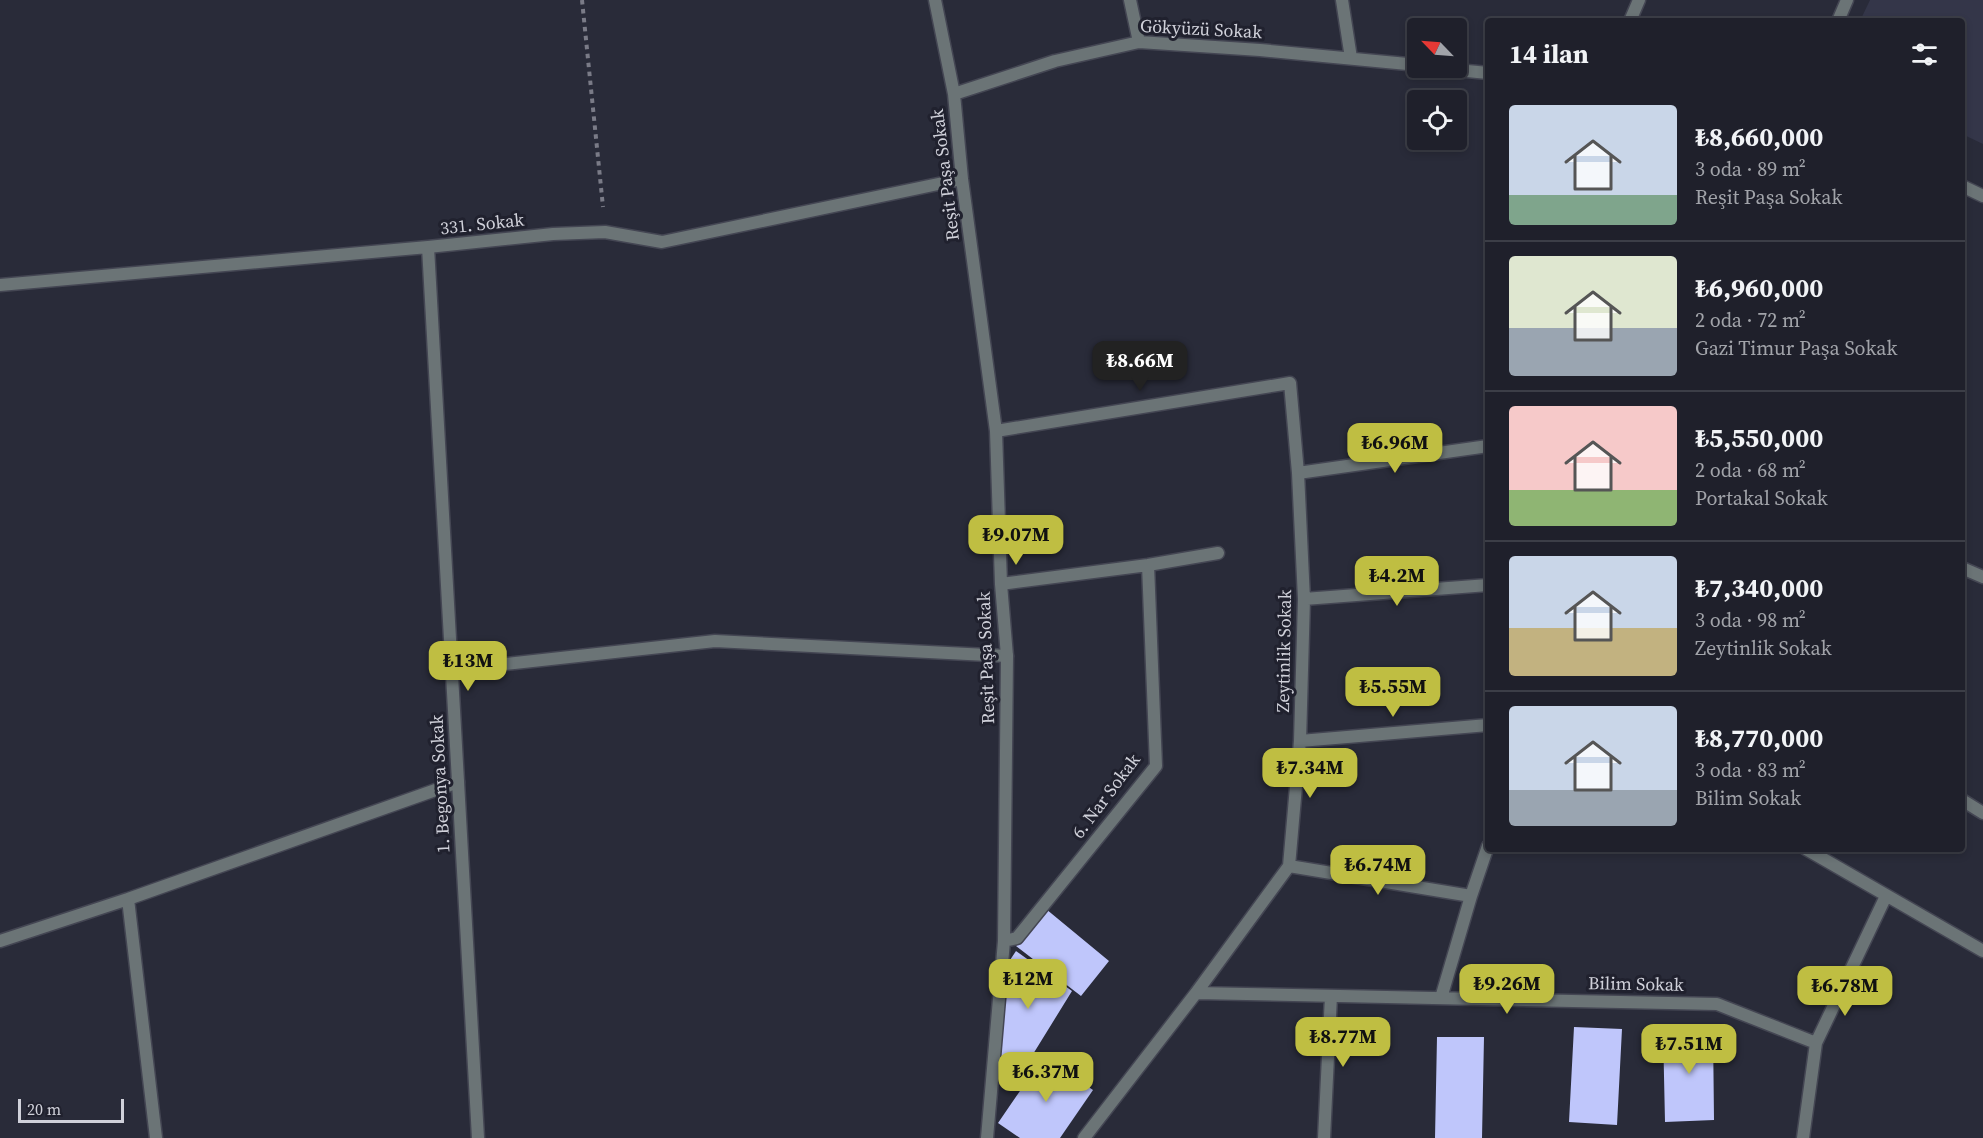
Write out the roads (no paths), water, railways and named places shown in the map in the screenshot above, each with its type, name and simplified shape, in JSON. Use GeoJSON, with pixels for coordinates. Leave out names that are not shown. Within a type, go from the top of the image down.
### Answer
{"type":"FeatureCollection","features":[{"type":"Feature","properties":{"kind":"street","name":"Reşit Paşa Sokak"},"geometry":{"type":"LineString","coordinates":[[935,0],[954,94],[962,179],[996,431],[1001,584],[1007,656],[1004,941],[987,1138]]}},
{"type":"Feature","properties":{"kind":"street"},"geometry":{"type":"LineString","coordinates":[[1130,0],[1139,42]]}},
{"type":"Feature","properties":{"kind":"street"},"geometry":{"type":"LineString","coordinates":[[1342,0],[1351,58]]}},
{"type":"Feature","properties":{"kind":"street"},"geometry":{"type":"LineString","coordinates":[[1631,18],[1639,0]]}},
{"type":"Feature","properties":{"kind":"street"},"geometry":{"type":"LineString","coordinates":[[1839,18],[1847,0]]}},
{"type":"Feature","properties":{"kind":"street","name":"Gökyüzü Sokak"},"geometry":{"type":"LineString","coordinates":[[954,94],[1055,61],[1139,42],[1260,50],[1407,64]]}},
{"type":"Feature","properties":{"kind":"street"},"geometry":{"type":"LineString","coordinates":[[1467,71],[1485,73]]}},
{"type":"Feature","properties":{"kind":"street","name":"331. Sokak"},"geometry":{"type":"LineString","coordinates":[[0,285],[553,234],[605,232],[662,242],[962,179]]}},
{"type":"Feature","properties":{"kind":"street"},"geometry":{"type":"LineString","coordinates":[[1965,187],[1983,196]]}},
{"type":"Feature","properties":{"kind":"street","name":"1. Begonya Sokak"},"geometry":{"type":"LineString","coordinates":[[428,247],[478,1138]]}},
{"type":"Feature","properties":{"kind":"street","name":"Zeytinlik Sokak"},"geometry":{"type":"LineString","coordinates":[[996,431],[1290,383],[1298,473],[1304,599],[1300,741],[1289,866]]}},
{"type":"Feature","properties":{"kind":"street"},"geometry":{"type":"LineString","coordinates":[[1298,473],[1485,446]]}},
{"type":"Feature","properties":{"kind":"street"},"geometry":{"type":"LineString","coordinates":[[1001,584],[1148,565],[1218,553]]}},
{"type":"Feature","properties":{"kind":"street","name":"6. Nar Sokak"},"geometry":{"type":"LineString","coordinates":[[1004,941],[1017,938],[1156,766],[1148,565]]}},
{"type":"Feature","properties":{"kind":"street"},"geometry":{"type":"LineString","coordinates":[[1965,569],[1983,578]]}},
{"type":"Feature","properties":{"kind":"street"},"geometry":{"type":"LineString","coordinates":[[1304,599],[1485,585]]}},
{"type":"Feature","properties":{"kind":"street"},"geometry":{"type":"LineString","coordinates":[[452,670],[715,641],[1007,656]]}},
{"type":"Feature","properties":{"kind":"street"},"geometry":{"type":"LineString","coordinates":[[1300,741],[1485,725]]}},
{"type":"Feature","properties":{"kind":"street"},"geometry":{"type":"LineString","coordinates":[[0,941],[128,899],[458,782]]}},
{"type":"Feature","properties":{"kind":"street"},"geometry":{"type":"LineString","coordinates":[[1965,802],[1983,813]]}},
{"type":"Feature","properties":{"kind":"street"},"geometry":{"type":"LineString","coordinates":[[1442,998],[1486,852]]}},
{"type":"Feature","properties":{"kind":"street"},"geometry":{"type":"LineString","coordinates":[[1813,852],[1983,951]]}},
{"type":"Feature","properties":{"kind":"street"},"geometry":{"type":"LineString","coordinates":[[1084,1138],[1196,993],[1289,866],[1471,896]]}},
{"type":"Feature","properties":{"kind":"street"},"geometry":{"type":"LineString","coordinates":[[1803,1138],[1816,1043],[1886,896]]}},
{"type":"Feature","properties":{"kind":"street"},"geometry":{"type":"LineString","coordinates":[[128,899],[156,1138]]}},
{"type":"Feature","properties":{"kind":"street","name":"Bilim Sokak"},"geometry":{"type":"LineString","coordinates":[[1196,993],[1717,1004],[1816,1043]]}},
{"type":"Feature","properties":{"kind":"street"},"geometry":{"type":"LineString","coordinates":[[1324,1138],[1331,996]]}}]}
